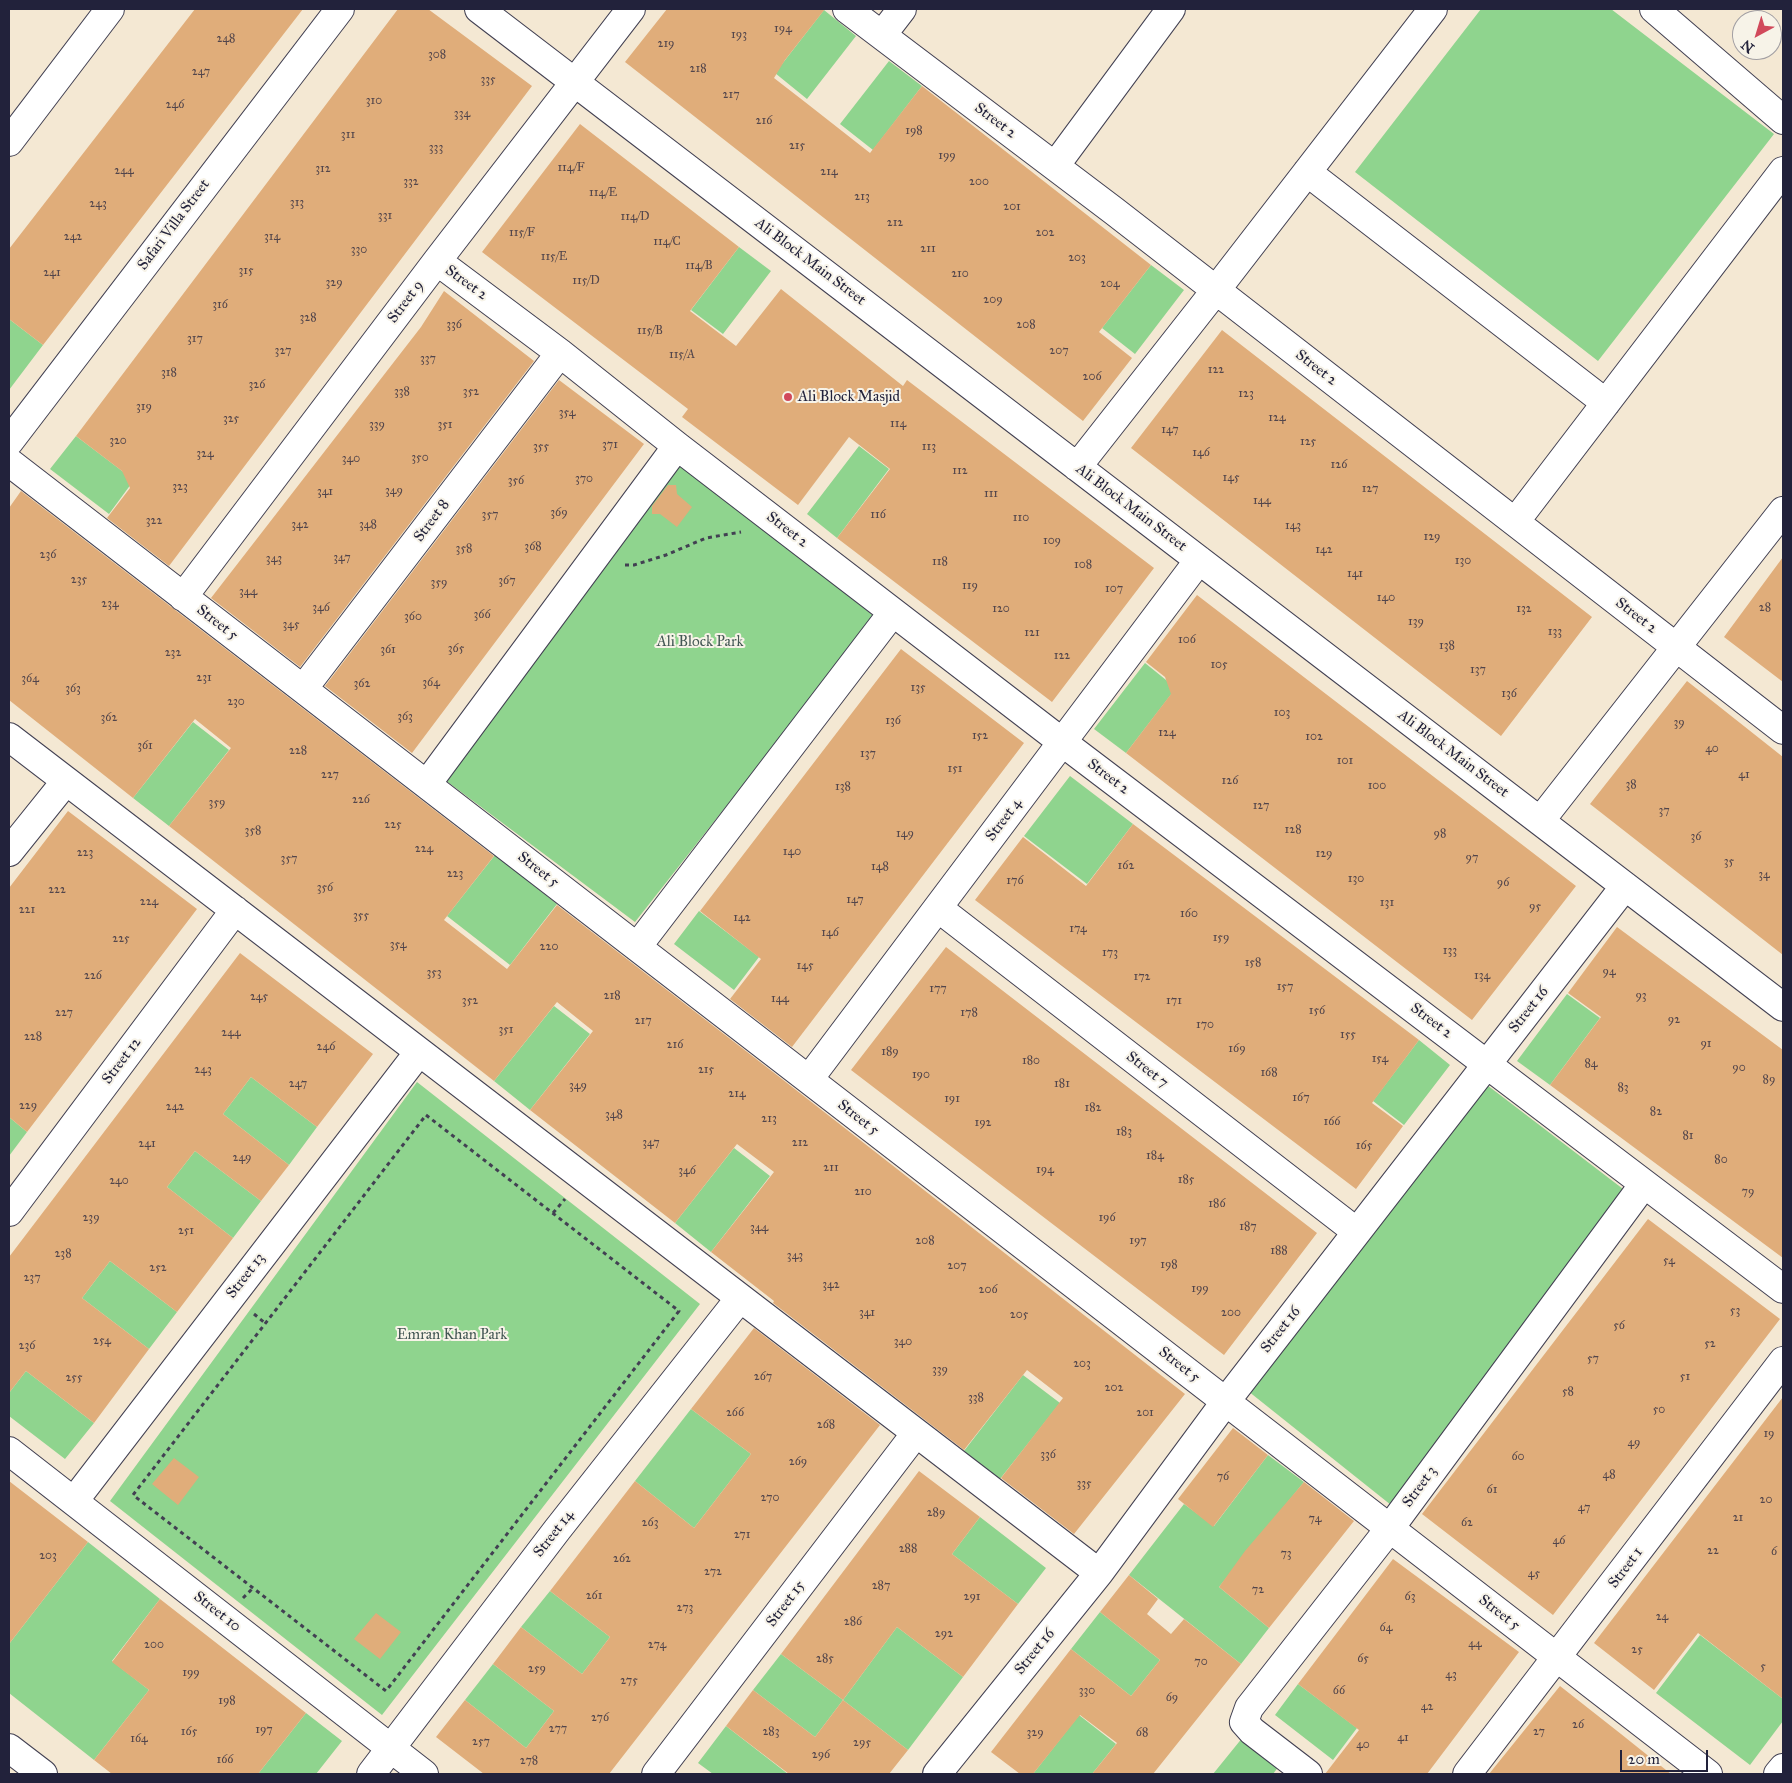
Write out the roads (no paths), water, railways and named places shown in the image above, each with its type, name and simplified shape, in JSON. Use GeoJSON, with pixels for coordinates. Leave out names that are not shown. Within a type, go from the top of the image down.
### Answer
{"type":"FeatureCollection","features":[{"type":"Feature","properties":{"kind":"street"},"geometry":{"type":"LineString","coordinates":[[9,142],[110,9]]}},
{"type":"Feature","properties":{"kind":"street","name":"Safari Villa Street"},"geometry":{"type":"LineString","coordinates":[[9,442],[340,9]]}},
{"type":"Feature","properties":{"kind":"street","name":"Ali Block Main Street"},"geometry":{"type":"LineString","coordinates":[[479,9],[1783,1008]]}},
{"type":"Feature","properties":{"kind":"street","name":"Street 9"},"geometry":{"type":"LineString","coordinates":[[183,597],[436,261],[631,9]]}},
{"type":"Feature","properties":{"kind":"street","name":"Street 2"},"geometry":{"type":"LineString","coordinates":[[847,9],[1216,290],[1783,730]]}},
{"type":"Feature","properties":{"kind":"street"},"geometry":{"type":"LineString","coordinates":[[882,35],[902,9]]}},
{"type":"Feature","properties":{"kind":"street"},"geometry":{"type":"LineString","coordinates":[[1055,166],[1171,9]]}},
{"type":"Feature","properties":{"kind":"street"},"geometry":{"type":"LineString","coordinates":[[1077,466],[1433,9]]}},
{"type":"Feature","properties":{"kind":"street"},"geometry":{"type":"LineString","coordinates":[[1654,9],[1783,120]]}},
{"type":"Feature","properties":{"kind":"street"},"geometry":{"type":"LineString","coordinates":[[1515,522],[1783,170]]}},
{"type":"Feature","properties":{"kind":"street"},"geometry":{"type":"LineString","coordinates":[[1307,172],[1606,402]]}},
{"type":"Feature","properties":{"kind":"street","name":"Street 2"},"geometry":{"type":"LineString","coordinates":[[436,261],[560,352],[678,446],[1062,742],[1783,1289]]}},
{"type":"Feature","properties":{"kind":"street","name":"Street 8"},"geometry":{"type":"LineString","coordinates":[[303,689],[560,352]]}},
{"type":"Feature","properties":{"kind":"street"},"geometry":{"type":"LineString","coordinates":[[427,784],[678,446]]}},
{"type":"Feature","properties":{"kind":"street","name":"Street 5"},"geometry":{"type":"LineString","coordinates":[[9,462],[1708,1774]]}},
{"type":"Feature","properties":{"kind":"street"},"geometry":{"type":"LineString","coordinates":[[1540,821],[1783,511]]}},
{"type":"Feature","properties":{"kind":"street","name":"Street 4"},"geometry":{"type":"LineString","coordinates":[[809,1079],[1199,560]]}},
{"type":"Feature","properties":{"kind":"street"},"geometry":{"type":"LineString","coordinates":[[637,947],[893,612]]}},
{"type":"Feature","properties":{"kind":"street"},"geometry":{"type":"LineString","coordinates":[[9,737],[1099,1573]]}},
{"type":"Feature","properties":{"kind":"street"},"geometry":{"type":"LineString","coordinates":[[9,852],[66,781]]}},
{"type":"Feature","properties":{"kind":"street","name":"Street 16"},"geometry":{"type":"LineString","coordinates":[[947,1770],[1099,1573],[1226,1401],[1625,886]]}},
{"type":"Feature","properties":{"kind":"street","name":"Street 7"},"geometry":{"type":"LineString","coordinates":[[938,908],[1357,1232]]}},
{"type":"Feature","properties":{"kind":"street","name":"Street 12"},"geometry":{"type":"LineString","coordinates":[[9,1212],[235,910]]}},
{"type":"Feature","properties":{"kind":"street","name":"Street 13"},"geometry":{"type":"LineString","coordinates":[[74,1501],[419,1052]]}},
{"type":"Feature","properties":{"kind":"street","name":"Street 3"},"geometry":{"type":"LineString","coordinates":[[1308,1774],[1252,1731],[1244,1722],[1249,1708],[1390,1528],[1644,1184]]}},
{"type":"Feature","properties":{"kind":"street","name":"Street 14"},"geometry":{"type":"LineString","coordinates":[[371,1774],[557,1530],[740,1298]]}},
{"type":"Feature","properties":{"kind":"street","name":"Street 1"},"geometry":{"type":"LineString","coordinates":[[1467,1774],[1783,1361]]}},
{"type":"Feature","properties":{"kind":"street","name":"Street 15"},"geometry":{"type":"LineString","coordinates":[[656,1774],[916,1433]]}},
{"type":"Feature","properties":{"kind":"street","name":"Street 10"},"geometry":{"type":"LineString","coordinates":[[9,1451],[424,1774]]}},
{"type":"Feature","properties":{"kind":"street"},"geometry":{"type":"LineString","coordinates":[[9,1748],[43,1774]]}},
{"type":"Feature","properties":{"kind":"street"},"geometry":{"type":"LineString","coordinates":[[1778,1774],[1783,1768]]}},
{"type":"Feature","properties":{"kind":"place","name":"Ali Block Masjid"},"geometry":{"type":"Point","coordinates":[788,397]}},
{"type":"Feature","properties":{"kind":"park label","name":"Ali Block Park"},"geometry":{"type":"Point","coordinates":[700,642]}},
{"type":"Feature","properties":{"kind":"park label","name":"Emran Khan Park"},"geometry":{"type":"Point","coordinates":[452,1335]}}]}
